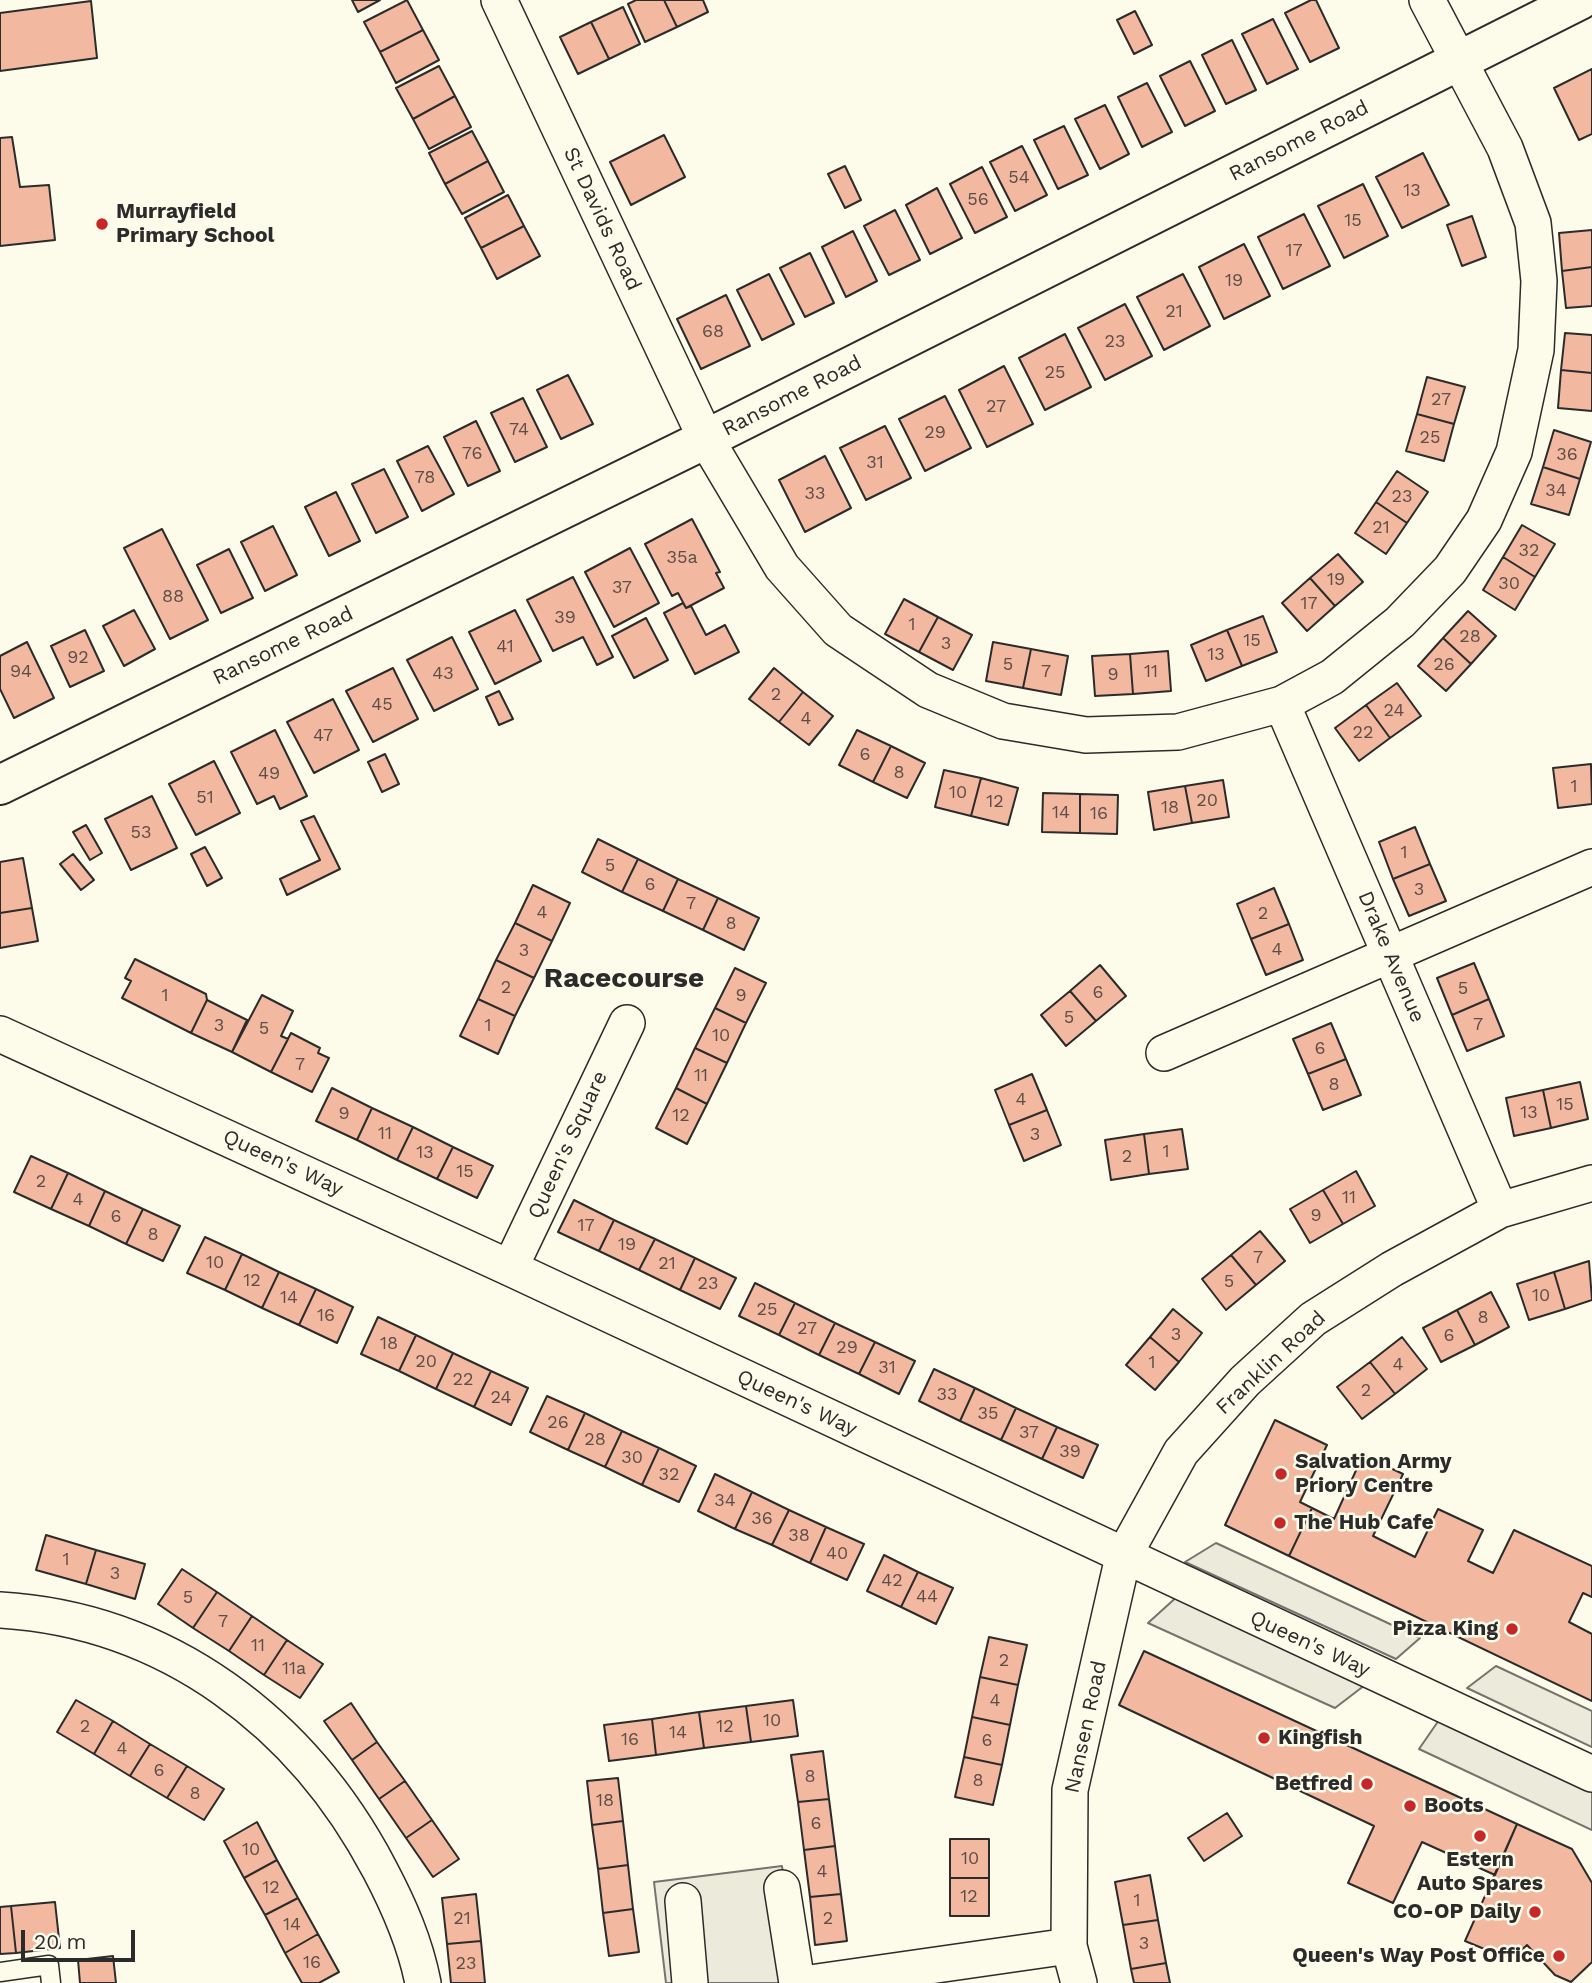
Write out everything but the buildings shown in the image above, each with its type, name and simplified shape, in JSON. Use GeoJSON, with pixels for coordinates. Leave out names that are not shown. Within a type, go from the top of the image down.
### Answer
{"type":"FeatureCollection","features":[{"type":"Feature","properties":{"kind":"street","name":"St Davids Road"},"geometry":{"type":"LineString","coordinates":[[499,0],[706,439],[790,576],[838,630],[928,690],[1003,722],[1086,735],[1178,732],[1282,704],[1332,677],[1400,622],[1450,570],[1484,520],[1514,452],[1536,350],[1539,281],[1533,223],[1504,148],[1427,0]]}},
{"type":"Feature","properties":{"kind":"street","name":"Ransome Road"},"geometry":{"type":"LineString","coordinates":[[0,785],[706,439],[1580,0]]}},
{"type":"Feature","properties":{"kind":"street","name":"Drake Avenue"},"geometry":{"type":"LineString","coordinates":[[1282,704],[1500,1210]]}},
{"type":"Feature","properties":{"kind":"street"},"geometry":{"type":"LineString","coordinates":[[1164,1053],[1592,867]]}},
{"type":"Feature","properties":{"kind":"street","name":"Queen's Square"},"geometry":{"type":"LineString","coordinates":[[510,1268],[626,1023]]}},
{"type":"Feature","properties":{"kind":"street","name":"Queen's Way"},"geometry":{"type":"LineString","coordinates":[[0,1034],[510,1268],[1592,1774]]}},
{"type":"Feature","properties":{"kind":"street","name":"Franklin Road"},"geometry":{"type":"LineString","coordinates":[[1123,1556],[1181,1452],[1245,1381],[1313,1319],[1392,1269],[1500,1210],[1592,1183]]}},
{"type":"Feature","properties":{"kind":"street","name":"Nansen Road"},"geometry":{"type":"LineString","coordinates":[[1079,1983],[1069,1946],[1070,1790],[1123,1556]]}},
{"type":"Feature","properties":{"kind":"street"},"geometry":{"type":"LineString","coordinates":[[0,1610],[43,1613],[113,1630],[173,1657],[222,1686],[261,1716],[301,1754],[337,1797],[399,1907],[417,1955],[423,1983]]}},
{"type":"Feature","properties":{"kind":"street"},"geometry":{"type":"LineString","coordinates":[[782,1888],[785,1923],[797,1983]]}},
{"type":"Feature","properties":{"kind":"street"},"geometry":{"type":"LineString","coordinates":[[683,1901],[690,1983]]}},
{"type":"Feature","properties":{"kind":"street"},"geometry":{"type":"LineString","coordinates":[[810,1983],[1069,1946]]}},
{"type":"Feature","properties":{"kind":"lane"},"geometry":{"type":"LineString","coordinates":[[0,1972],[49,1965],[51,1983]]}},
{"type":"Feature","properties":{"kind":"shaded area"},"geometry":{"type":"Polygon","coordinates":[[[1216,1543],[1420,1638],[1396,1659],[1185,1562],[1216,1543]]]}},
{"type":"Feature","properties":{"kind":"shaded area"},"geometry":{"type":"Polygon","coordinates":[[[1180,1594],[1365,1685],[1335,1708],[1148,1623],[1180,1594]]]}},
{"type":"Feature","properties":{"kind":"shaded area"},"geometry":{"type":"Polygon","coordinates":[[[1496,1666],[1592,1711],[1592,1747],[1467,1688],[1496,1666]]]}},
{"type":"Feature","properties":{"kind":"shaded area"},"geometry":{"type":"Polygon","coordinates":[[[1439,1720],[1592,1792],[1592,1830],[1419,1749],[1439,1720]]]}},
{"type":"Feature","properties":{"kind":"shaded area"},"geometry":{"type":"Polygon","coordinates":[[[782,1866],[797,1983],[666,1983],[654,1882],[782,1866]]]}},
{"type":"Feature","properties":{"kind":"place","name":"Murrayfield Primary School"},"geometry":{"type":"Point","coordinates":[102,224]}},
{"type":"Feature","properties":{"kind":"place","name":"Salvation Army Priory Centre"},"geometry":{"type":"Point","coordinates":[1281,1474]}},
{"type":"Feature","properties":{"kind":"place","name":"The Hub Cafe"},"geometry":{"type":"Point","coordinates":[1280,1523]}},
{"type":"Feature","properties":{"kind":"place","name":"Pizza King"},"geometry":{"type":"Point","coordinates":[1512,1629]}},
{"type":"Feature","properties":{"kind":"place","name":"Kingfish"},"geometry":{"type":"Point","coordinates":[1264,1738]}},
{"type":"Feature","properties":{"kind":"place","name":"Betfred"},"geometry":{"type":"Point","coordinates":[1367,1784]}},
{"type":"Feature","properties":{"kind":"place","name":"Boots"},"geometry":{"type":"Point","coordinates":[1410,1806]}},
{"type":"Feature","properties":{"kind":"place","name":"Estern Auto Spares"},"geometry":{"type":"Point","coordinates":[1480,1836]}},
{"type":"Feature","properties":{"kind":"place","name":"CO-OP Daily"},"geometry":{"type":"Point","coordinates":[1535,1912]}},
{"type":"Feature","properties":{"kind":"place","name":"Queen's Way Post Office"},"geometry":{"type":"Point","coordinates":[1559,1956]}},
{"type":"Feature","properties":{"kind":"district","name":"Racecourse"},"geometry":{"type":"Point","coordinates":[624,979]}}]}
